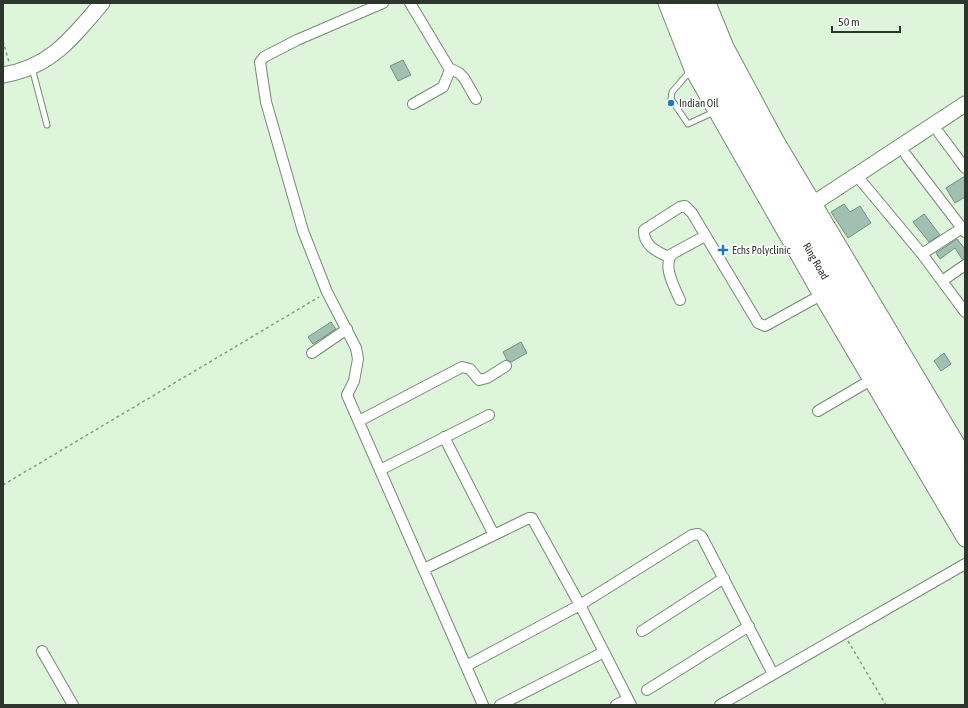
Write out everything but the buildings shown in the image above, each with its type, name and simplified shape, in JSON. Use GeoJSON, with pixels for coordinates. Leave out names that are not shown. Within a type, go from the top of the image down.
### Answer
{"type":"FeatureCollection","features":[{"type":"Feature","properties":{"kind":"highway","name":"Ring Road"},"geometry":{"type":"LineString","coordinates":[[679,3],[709,57],[811,211],[870,340],[965,513]]}},
{"type":"Feature","properties":{"kind":"highway","name":"Ring Road"},"geometry":{"type":"LineString","coordinates":[[695,3],[722,108],[792,221],[965,485]]}},
{"type":"Feature","properties":{"kind":"street"},"geometry":{"type":"LineString","coordinates":[[8,74],[40,65],[78,32],[102,3]]}},
{"type":"Feature","properties":{"kind":"street"},"geometry":{"type":"LineString","coordinates":[[383,3],[297,40],[264,57],[260,62],[266,102],[303,231],[327,292],[356,348],[358,359],[354,381],[348,395],[483,705]]}},
{"type":"Feature","properties":{"kind":"street"},"geometry":{"type":"LineString","coordinates":[[410,3],[450,70],[459,73],[464,78],[476,99]]}},
{"type":"Feature","properties":{"kind":"street"},"geometry":{"type":"LineString","coordinates":[[666,3],[709,57]]}},
{"type":"Feature","properties":{"kind":"street"},"geometry":{"type":"LineString","coordinates":[[708,3],[709,57]]}},
{"type":"Feature","properties":{"kind":"street"},"geometry":{"type":"LineString","coordinates":[[413,104],[443,87],[450,70]]}},
{"type":"Feature","properties":{"kind":"street"},"geometry":{"type":"LineString","coordinates":[[811,211],[860,179],[965,104]]}},
{"type":"Feature","properties":{"kind":"street"},"geometry":{"type":"LineString","coordinates":[[722,108],[821,295],[870,340],[965,457]]}},
{"type":"Feature","properties":{"kind":"street"},"geometry":{"type":"LineString","coordinates":[[860,179],[906,155],[965,116]]}},
{"type":"Feature","properties":{"kind":"street"},"geometry":{"type":"LineString","coordinates":[[939,133],[965,168]]}},
{"type":"Feature","properties":{"kind":"street"},"geometry":{"type":"LineString","coordinates":[[906,155],[964,230],[922,254]]}},
{"type":"Feature","properties":{"kind":"street"},"geometry":{"type":"LineString","coordinates":[[860,179],[922,254],[965,312]]}},
{"type":"Feature","properties":{"kind":"street"},"geometry":{"type":"LineString","coordinates":[[670,257],[658,253],[650,246],[645,238],[645,228],[680,207],[685,206],[692,213],[758,324],[761,326],[765,326],[821,295]]}},
{"type":"Feature","properties":{"kind":"street"},"geometry":{"type":"LineString","coordinates":[[680,300],[668,266],[670,257],[672,254],[705,236]]}},
{"type":"Feature","properties":{"kind":"street"},"geometry":{"type":"LineString","coordinates":[[942,281],[965,265]]}},
{"type":"Feature","properties":{"kind":"street"},"geometry":{"type":"LineString","coordinates":[[312,353],[347,329]]}},
{"type":"Feature","properties":{"kind":"street"},"geometry":{"type":"LineString","coordinates":[[870,340],[871,380],[965,538]]}},
{"type":"Feature","properties":{"kind":"street"},"geometry":{"type":"LineString","coordinates":[[359,421],[462,366],[470,369],[479,380],[487,378],[506,366]]}},
{"type":"Feature","properties":{"kind":"street"},"geometry":{"type":"LineString","coordinates":[[818,411],[871,380]]}},
{"type":"Feature","properties":{"kind":"street"},"geometry":{"type":"LineString","coordinates":[[380,470],[489,415]]}},
{"type":"Feature","properties":{"kind":"street"},"geometry":{"type":"LineString","coordinates":[[444,437],[494,535]]}},
{"type":"Feature","properties":{"kind":"street"},"geometry":{"type":"LineString","coordinates":[[424,569],[529,518],[532,518],[580,605],[630,702],[616,705]]}},
{"type":"Feature","properties":{"kind":"street"},"geometry":{"type":"LineString","coordinates":[[466,666],[580,605],[692,535],[698,534],[702,537],[724,578],[773,674]]}},
{"type":"Feature","properties":{"kind":"street"},"geometry":{"type":"LineString","coordinates":[[720,705],[965,564]]}},
{"type":"Feature","properties":{"kind":"street"},"geometry":{"type":"LineString","coordinates":[[642,631],[724,578]]}},
{"type":"Feature","properties":{"kind":"street"},"geometry":{"type":"LineString","coordinates":[[647,690],[749,626]]}},
{"type":"Feature","properties":{"kind":"street"},"geometry":{"type":"LineString","coordinates":[[42,651],[73,705]]}},
{"type":"Feature","properties":{"kind":"street"},"geometry":{"type":"LineString","coordinates":[[500,705],[604,652]]}},
{"type":"Feature","properties":{"kind":"lane"},"geometry":{"type":"LineString","coordinates":[[709,57],[672,92],[671,99],[688,124],[722,108]]}},
{"type":"Feature","properties":{"kind":"lane"},"geometry":{"type":"LineString","coordinates":[[32,67],[47,125]]}},
{"type":"Feature","properties":{"kind":"path"},"geometry":{"type":"LineString","coordinates":[[3,41],[8,74]]}},
{"type":"Feature","properties":{"kind":"path"},"geometry":{"type":"LineString","coordinates":[[3,485],[327,292]]}},
{"type":"Feature","properties":{"kind":"path"},"geometry":{"type":"LineString","coordinates":[[843,633],[886,705]]}},
{"type":"Feature","properties":{"kind":"place","name":"Indian Oil"},"geometry":{"type":"Point","coordinates":[671,103]}},
{"type":"Feature","properties":{"kind":"place","name":"Echs Polyclinic"},"geometry":{"type":"Point","coordinates":[723,250]}}]}
